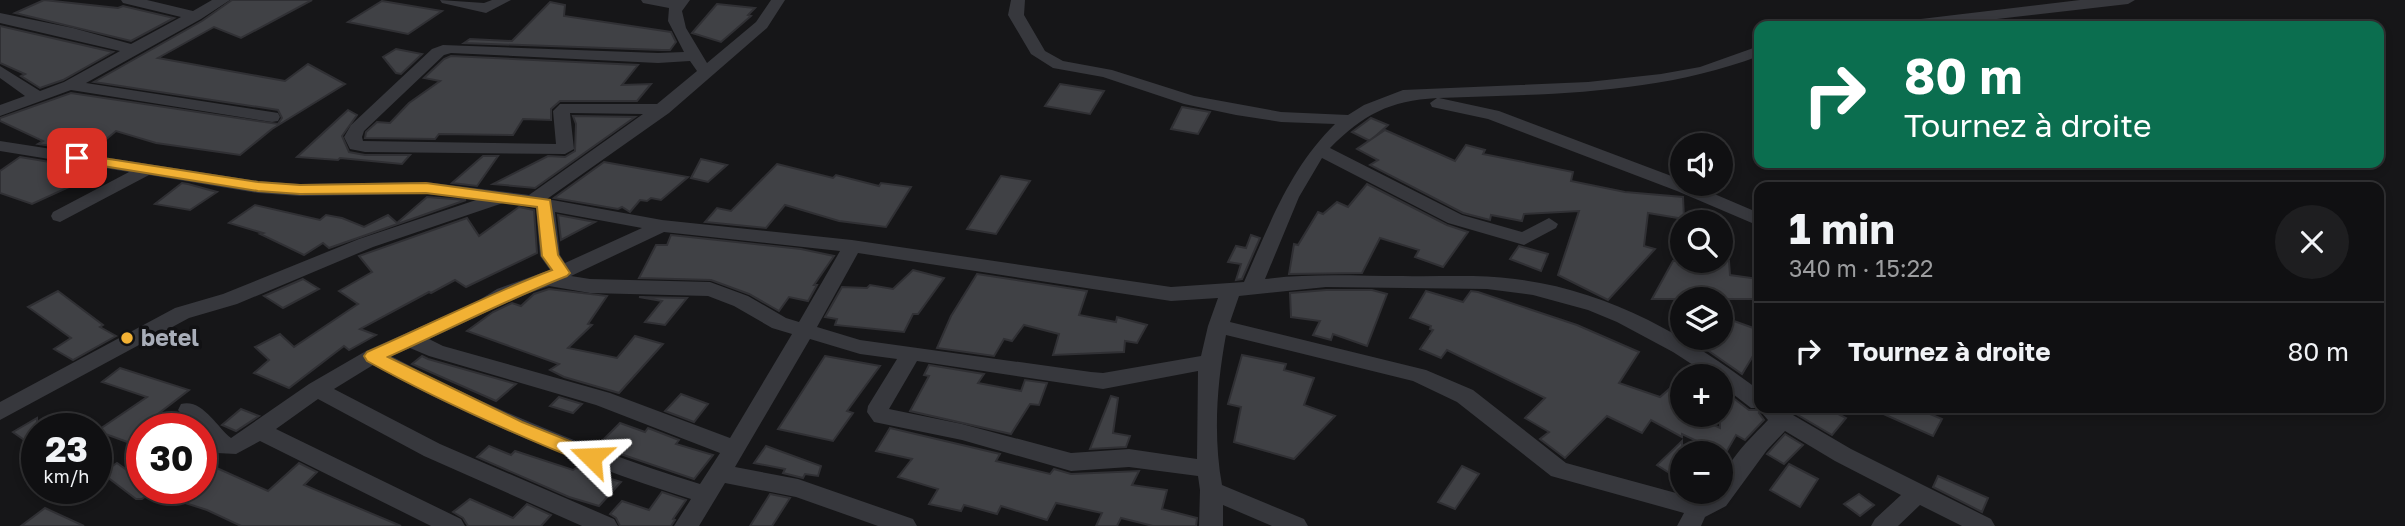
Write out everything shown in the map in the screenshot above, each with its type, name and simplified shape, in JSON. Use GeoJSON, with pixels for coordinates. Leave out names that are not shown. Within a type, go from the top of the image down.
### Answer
{"type":"FeatureCollection","features":[{"type":"Feature","properties":{"kind":"street"},"geometry":{"type":"LineString","coordinates":[[128,0],[196,16]]}},
{"type":"Feature","properties":{"kind":"street"},"geometry":{"type":"LineString","coordinates":[[0,111],[70,85],[223,0]]}},
{"type":"Feature","properties":{"kind":"street"},"geometry":{"type":"LineString","coordinates":[[447,0],[486,8],[504,0]]}},
{"type":"Feature","properties":{"kind":"street"},"geometry":{"type":"LineString","coordinates":[[648,0],[681,2],[674,17],[694,57],[706,72]]}},
{"type":"Feature","properties":{"kind":"street"},"geometry":{"type":"LineString","coordinates":[[538,203],[588,159],[663,109],[729,50],[749,37],[762,25],[778,0]]}},
{"type":"Feature","properties":{"kind":"street"},"geometry":{"type":"LineString","coordinates":[[1018,0],[1016,16],[1039,54],[1059,65],[1106,73],[1190,100],[1236,110],[1281,117],[1349,120]]}},
{"type":"Feature","properties":{"kind":"street"},"geometry":{"type":"LineString","coordinates":[[1941,21],[2128,0]]}},
{"type":"Feature","properties":{"kind":"street"},"geometry":{"type":"LineString","coordinates":[[0,18],[73,33],[135,50]]}},
{"type":"Feature","properties":{"kind":"street"},"geometry":{"type":"LineString","coordinates":[[588,159],[565,149],[365,147],[356,145],[353,137],[357,129],[438,52],[449,48],[658,58],[694,57]]}},
{"type":"Feature","properties":{"kind":"street"},"geometry":{"type":"LineString","coordinates":[[1211,526],[1208,363],[1218,326],[1242,287],[1306,167],[1329,136],[1349,120],[1385,101],[1403,95],[1549,90],[1622,83],[1696,72],[1754,53]]}},
{"type":"Feature","properties":{"kind":"street"},"geometry":{"type":"LineString","coordinates":[[0,71],[38,97]]}},
{"type":"Feature","properties":{"kind":"street"},"geometry":{"type":"LineString","coordinates":[[70,85],[272,117]]}},
{"type":"Feature","properties":{"kind":"street"},"geometry":{"type":"LineString","coordinates":[[1403,95],[1493,115],[1683,187],[1754,218]]}},
{"type":"Feature","properties":{"kind":"street"},"geometry":{"type":"LineString","coordinates":[[565,149],[561,111],[566,108],[663,109]]}},
{"type":"Feature","properties":{"kind":"street"},"geometry":{"type":"LineString","coordinates":[[0,146],[258,187],[300,190],[426,188],[507,197],[662,226],[852,246],[1171,294],[1202,294],[1242,287],[1314,281],[1511,285],[1559,294],[1652,328],[1716,367],[1754,398]]}},
{"type":"Feature","properties":{"kind":"street"},"geometry":{"type":"LineString","coordinates":[[1319,149],[1455,219],[1524,239],[1549,225]]}},
{"type":"Feature","properties":{"kind":"street"},"geometry":{"type":"LineString","coordinates":[[60,216],[147,169]]}},
{"type":"Feature","properties":{"kind":"street"},"geometry":{"type":"LineString","coordinates":[[0,412],[182,313],[230,299],[366,243],[507,197]]}},
{"type":"Feature","properties":{"kind":"street"},"geometry":{"type":"LineString","coordinates":[[538,203],[555,276]]}},
{"type":"Feature","properties":{"kind":"street"},"geometry":{"type":"LineString","coordinates":[[189,410],[225,447],[236,446],[317,389],[373,356],[483,307],[504,294],[555,276],[662,226]]}},
{"type":"Feature","properties":{"kind":"street"},"geometry":{"type":"LineString","coordinates":[[686,526],[766,399],[852,246]]}},
{"type":"Feature","properties":{"kind":"street"},"geometry":{"type":"LineString","coordinates":[[555,276],[590,286],[710,289],[741,300],[779,323],[802,332],[860,347],[1102,381],[1208,363]]}},
{"type":"Feature","properties":{"kind":"street"},"geometry":{"type":"LineString","coordinates":[[1218,326],[1419,374],[1465,396],[1559,470],[1694,517],[1718,499],[1759,444],[1774,414],[1983,526]]}},
{"type":"Feature","properties":{"kind":"street"},"geometry":{"type":"LineString","coordinates":[[410,340],[436,351],[652,416],[734,449]]}},
{"type":"Feature","properties":{"kind":"street"},"geometry":{"type":"LineString","coordinates":[[910,355],[880,406],[878,412],[882,416],[962,432],[1071,462],[1129,458],[1210,480],[1296,526]]}},
{"type":"Feature","properties":{"kind":"street"},"geometry":{"type":"LineString","coordinates":[[373,356],[416,380],[516,427],[579,453],[706,495]]}},
{"type":"Feature","properties":{"kind":"street"},"geometry":{"type":"LineString","coordinates":[[317,389],[432,450],[606,526]]}},
{"type":"Feature","properties":{"kind":"street"},"geometry":{"type":"LineString","coordinates":[[258,430],[453,526]]}},
{"type":"Feature","properties":{"kind":"street"},"geometry":{"type":"LineString","coordinates":[[719,473],[798,488],[905,526]]}},
{"type":"Feature","properties":{"kind":"street"},"geometry":{"type":"LineString","coordinates":[[1883,526],[1918,492]]}},
{"type":"Feature","properties":{"kind":"building"},"geometry":{"type":"Polygon","coordinates":[[[44,0],[118,8],[123,6],[174,18],[131,41],[15,13],[44,0]]]}},
{"type":"Feature","properties":{"kind":"building"},"geometry":{"type":"Polygon","coordinates":[[[232,0],[312,0],[241,38],[214,27],[158,58],[285,81],[308,64],[345,84],[272,129],[240,155],[156,143],[116,131],[91,152],[38,144],[43,141],[0,121],[0,118],[71,93],[278,124],[282,118],[278,110],[94,82],[202,21],[232,0]]]}},
{"type":"Feature","properties":{"kind":"building"},"geometry":{"type":"Polygon","coordinates":[[[382,1],[442,11],[408,34],[348,22],[382,1]]]}},
{"type":"Feature","properties":{"kind":"building"},"geometry":{"type":"Polygon","coordinates":[[[550,2],[565,5],[564,16],[671,32],[676,42],[670,50],[464,43],[470,39],[512,41],[550,2]]]}},
{"type":"Feature","properties":{"kind":"building"},"geometry":{"type":"Polygon","coordinates":[[[717,4],[755,8],[748,15],[751,16],[721,42],[692,33],[717,4]]]}},
{"type":"Feature","properties":{"kind":"building"},"geometry":{"type":"Polygon","coordinates":[[[0,26],[113,52],[63,80],[40,88],[21,76],[25,74],[0,63],[0,26]]]}},
{"type":"Feature","properties":{"kind":"building"},"geometry":{"type":"Polygon","coordinates":[[[396,49],[422,54],[401,74],[396,73],[383,57],[396,49]]]}},
{"type":"Feature","properties":{"kind":"building"},"geometry":{"type":"Polygon","coordinates":[[[451,56],[638,65],[622,85],[651,84],[637,101],[560,101],[551,109],[551,120],[523,119],[513,135],[439,134],[435,139],[365,138],[366,132],[377,122],[390,123],[409,103],[440,81],[424,78],[451,56]]]}},
{"type":"Feature","properties":{"kind":"building"},"geometry":{"type":"Polygon","coordinates":[[[1060,84],[1104,91],[1090,114],[1045,106],[1060,84]]]}},
{"type":"Feature","properties":{"kind":"building"},"geometry":{"type":"Polygon","coordinates":[[[1182,107],[1210,112],[1198,134],[1171,129],[1182,107]]]}},
{"type":"Feature","properties":{"kind":"building"},"geometry":{"type":"Polygon","coordinates":[[[348,110],[357,115],[342,136],[349,152],[365,155],[410,155],[402,164],[297,157],[348,110]]]}},
{"type":"Feature","properties":{"kind":"building"},"geometry":{"type":"Polygon","coordinates":[[[573,116],[635,117],[535,188],[493,184],[548,156],[565,157],[575,151],[576,124],[573,116]]]}},
{"type":"Feature","properties":{"kind":"building"},"geometry":{"type":"Polygon","coordinates":[[[1371,118],[1388,125],[1370,141],[1352,132],[1371,118]]]}},
{"type":"Feature","properties":{"kind":"building"},"geometry":{"type":"Polygon","coordinates":[[[1385,130],[1455,161],[1466,145],[1485,150],[1483,154],[1573,172],[1571,181],[1625,192],[1683,197],[1684,210],[1670,210],[1670,217],[1648,213],[1644,246],[1655,249],[1608,300],[1558,275],[1579,211],[1524,214],[1522,221],[1491,215],[1490,220],[1463,213],[1370,165],[1378,160],[1357,149],[1385,130]]]}},
{"type":"Feature","properties":{"kind":"building"},"geometry":{"type":"Polygon","coordinates":[[[483,156],[498,156],[477,186],[452,183],[483,156]]]}},
{"type":"Feature","properties":{"kind":"building"},"geometry":{"type":"Polygon","coordinates":[[[20,157],[104,171],[32,204],[0,193],[0,171],[20,157]]]}},
{"type":"Feature","properties":{"kind":"building"},"geometry":{"type":"Polygon","coordinates":[[[701,159],[727,165],[708,182],[691,178],[701,159]]]}},
{"type":"Feature","properties":{"kind":"building"},"geometry":{"type":"Polygon","coordinates":[[[604,162],[688,177],[661,200],[640,200],[630,212],[622,207],[618,209],[554,198],[604,162]]]}},
{"type":"Feature","properties":{"kind":"building"},"geometry":{"type":"Polygon","coordinates":[[[777,164],[879,186],[881,183],[911,187],[886,227],[839,221],[785,205],[766,228],[705,222],[717,208],[731,211],[777,164]]]}},
{"type":"Feature","properties":{"kind":"building"},"geometry":{"type":"Polygon","coordinates":[[[1001,176],[1030,181],[996,234],[967,229],[1001,176]]]}},
{"type":"Feature","properties":{"kind":"building"},"geometry":{"type":"Polygon","coordinates":[[[182,183],[217,192],[190,210],[155,204],[182,183]]]}},
{"type":"Feature","properties":{"kind":"building"},"geometry":{"type":"Polygon","coordinates":[[[1367,184],[1447,225],[1468,232],[1443,267],[1415,257],[1419,250],[1380,238],[1362,273],[1289,274],[1294,244],[1298,245],[1318,212],[1323,214],[1337,202],[1348,207],[1367,184]]]}},
{"type":"Feature","properties":{"kind":"building"},"geometry":{"type":"Polygon","coordinates":[[[427,197],[466,200],[329,248],[323,243],[304,255],[260,234],[263,233],[229,223],[255,205],[320,220],[326,215],[342,218],[364,227],[388,215],[397,223],[427,197]]]}},
{"type":"Feature","properties":{"kind":"building"},"geometry":{"type":"Polygon","coordinates":[[[519,207],[534,210],[537,253],[466,287],[455,280],[360,329],[376,335],[349,350],[344,346],[289,388],[254,373],[269,360],[255,347],[280,334],[294,347],[358,304],[339,291],[372,272],[359,256],[467,218],[479,236],[519,207]]]}},
{"type":"Feature","properties":{"kind":"building"},"geometry":{"type":"Polygon","coordinates":[[[558,215],[595,222],[561,240],[558,215]]]}},
{"type":"Feature","properties":{"kind":"building"},"geometry":{"type":"Polygon","coordinates":[[[671,235],[801,249],[834,256],[814,285],[817,285],[808,301],[789,297],[779,311],[749,294],[711,280],[639,278],[656,245],[667,245],[671,235]]]}},
{"type":"Feature","properties":{"kind":"building"},"geometry":{"type":"Polygon","coordinates":[[[1251,235],[1260,238],[1242,279],[1236,280],[1241,264],[1228,262],[1236,246],[1246,248],[1251,235]]]}},
{"type":"Feature","properties":{"kind":"building"},"geometry":{"type":"Polygon","coordinates":[[[1519,246],[1548,254],[1541,271],[1510,259],[1519,246]]]}},
{"type":"Feature","properties":{"kind":"building"},"geometry":{"type":"Polygon","coordinates":[[[1670,266],[1670,273],[1730,273],[1754,278],[1754,299],[1733,299],[1733,287],[1670,287],[1670,299],[1652,299],[1670,266]]]}},
{"type":"Feature","properties":{"kind":"building"},"geometry":{"type":"Polygon","coordinates":[[[913,270],[944,278],[918,314],[913,314],[904,332],[835,325],[837,319],[825,317],[842,287],[867,288],[870,285],[893,289],[913,270]]]}},
{"type":"Feature","properties":{"kind":"building"},"geometry":{"type":"Polygon","coordinates":[[[977,274],[1087,291],[1079,315],[1116,322],[1117,317],[1147,325],[1137,343],[1125,341],[1124,352],[1053,355],[1059,334],[1024,325],[1012,341],[1004,339],[994,356],[937,348],[951,316],[977,274]]]}},
{"type":"Feature","properties":{"kind":"building"},"geometry":{"type":"Polygon","coordinates":[[[303,279],[319,289],[283,308],[264,296],[303,279]]]}},
{"type":"Feature","properties":{"kind":"building"},"geometry":{"type":"Polygon","coordinates":[[[549,289],[607,296],[588,324],[592,325],[568,348],[617,358],[635,336],[663,344],[619,393],[564,377],[550,370],[559,364],[467,331],[493,312],[512,303],[521,306],[534,294],[549,289]]]}},
{"type":"Feature","properties":{"kind":"building"},"geometry":{"type":"Polygon","coordinates":[[[1372,290],[1387,294],[1367,346],[1333,334],[1331,340],[1313,335],[1320,321],[1291,317],[1290,293],[1372,290]]]}},
{"type":"Feature","properties":{"kind":"building"},"geometry":{"type":"Polygon","coordinates":[[[58,291],[103,325],[100,327],[116,336],[73,360],[54,349],[71,338],[28,307],[58,291]]]}},
{"type":"Feature","properties":{"kind":"building"},"geometry":{"type":"Polygon","coordinates":[[[1426,291],[1463,302],[1471,291],[1478,292],[1577,325],[1639,352],[1619,383],[1660,397],[1670,388],[1670,427],[1733,427],[1733,398],[1749,410],[1754,410],[1754,413],[1759,413],[1764,420],[1745,440],[1736,435],[1733,441],[1697,441],[1682,434],[1682,437],[1651,420],[1642,433],[1607,416],[1565,458],[1540,439],[1549,432],[1525,418],[1545,398],[1447,350],[1441,358],[1420,349],[1433,330],[1430,329],[1431,326],[1410,318],[1426,291]]]}},
{"type":"Feature","properties":{"kind":"building"},"geometry":{"type":"Polygon","coordinates":[[[639,297],[687,298],[665,325],[645,322],[662,301],[639,297]]]}},
{"type":"Feature","properties":{"kind":"building"},"geometry":{"type":"Polygon","coordinates":[[[1733,321],[1754,328],[1754,354],[1742,374],[1733,368],[1733,364],[1728,364],[1707,350],[1733,350],[1733,321]]]}},
{"type":"Feature","properties":{"kind":"building"},"geometry":{"type":"Polygon","coordinates":[[[1242,355],[1286,364],[1284,370],[1314,378],[1304,405],[1335,416],[1294,459],[1234,442],[1241,407],[1228,404],[1242,355]]]}},
{"type":"Feature","properties":{"kind":"building"},"geometry":{"type":"Polygon","coordinates":[[[422,356],[516,384],[496,401],[412,364],[422,356]]]}},
{"type":"Feature","properties":{"kind":"building"},"geometry":{"type":"Polygon","coordinates":[[[825,356],[880,366],[847,411],[853,413],[833,441],[778,429],[825,356]]]}},
{"type":"Feature","properties":{"kind":"building"},"geometry":{"type":"Polygon","coordinates":[[[929,365],[984,374],[978,383],[1021,391],[1025,380],[1047,383],[1039,405],[1030,404],[1011,434],[910,411],[929,376],[924,375],[929,365]]]}},
{"type":"Feature","properties":{"kind":"building"},"geometry":{"type":"Polygon","coordinates":[[[120,368],[189,390],[159,413],[126,413],[126,441],[112,436],[112,421],[147,397],[102,382],[120,368]]]}},
{"type":"Feature","properties":{"kind":"building"},"geometry":{"type":"Polygon","coordinates":[[[681,394],[708,404],[694,422],[665,411],[681,394]]]}},
{"type":"Feature","properties":{"kind":"building"},"geometry":{"type":"Polygon","coordinates":[[[1111,396],[1118,398],[1113,433],[1130,436],[1126,447],[1090,449],[1111,396]]]}},
{"type":"Feature","properties":{"kind":"building"},"geometry":{"type":"Polygon","coordinates":[[[559,397],[582,404],[573,413],[550,406],[559,397]]]}},
{"type":"Feature","properties":{"kind":"building"},"geometry":{"type":"Polygon","coordinates":[[[241,409],[259,416],[236,431],[222,425],[241,409]]]}},
{"type":"Feature","properties":{"kind":"building"},"geometry":{"type":"Polygon","coordinates":[[[1795,413],[1836,413],[1846,418],[1832,435],[1795,413]]]}},
{"type":"Feature","properties":{"kind":"building"},"geometry":{"type":"Polygon","coordinates":[[[1881,413],[1928,413],[1942,419],[1933,436],[1881,413]]]}},
{"type":"Feature","properties":{"kind":"building"},"geometry":{"type":"Polygon","coordinates":[[[620,423],[645,432],[648,428],[679,440],[676,444],[713,455],[694,479],[597,446],[620,423]]]}},
{"type":"Feature","properties":{"kind":"building"},"geometry":{"type":"Polygon","coordinates":[[[21,427],[21,438],[13,432],[21,427]]]}},
{"type":"Feature","properties":{"kind":"building"},"geometry":{"type":"Polygon","coordinates":[[[890,428],[1000,454],[996,461],[1050,474],[1054,469],[1071,474],[1139,471],[1132,485],[1167,490],[1162,509],[1197,518],[1196,526],[1153,526],[1121,518],[1117,526],[1096,526],[1102,513],[1056,503],[1047,520],[1001,506],[997,514],[964,505],[961,511],[929,504],[938,489],[898,477],[912,459],[876,451],[890,428]]]}},
{"type":"Feature","properties":{"kind":"building"},"geometry":{"type":"Polygon","coordinates":[[[1785,434],[1803,445],[1784,464],[1767,454],[1785,434]]]}},
{"type":"Feature","properties":{"kind":"building"},"geometry":{"type":"Polygon","coordinates":[[[489,446],[511,455],[515,451],[621,482],[599,506],[569,497],[477,457],[489,446]]]}},
{"type":"Feature","properties":{"kind":"building"},"geometry":{"type":"Polygon","coordinates":[[[766,446],[821,466],[818,476],[805,474],[803,478],[783,473],[785,469],[754,463],[766,446]]]}},
{"type":"Feature","properties":{"kind":"building"},"geometry":{"type":"Polygon","coordinates":[[[1670,453],[1670,473],[1657,465],[1670,453]]]}},
{"type":"Feature","properties":{"kind":"building"},"geometry":{"type":"Polygon","coordinates":[[[117,463],[126,469],[126,491],[112,481],[112,466],[117,463]]]}},
{"type":"Feature","properties":{"kind":"building"},"geometry":{"type":"Polygon","coordinates":[[[299,463],[317,472],[304,485],[401,526],[241,526],[188,504],[217,504],[217,468],[268,491],[299,463]]]}},
{"type":"Feature","properties":{"kind":"building"},"geometry":{"type":"Polygon","coordinates":[[[1789,464],[1818,479],[1800,507],[1770,490],[1789,464]]]}},
{"type":"Feature","properties":{"kind":"building"},"geometry":{"type":"Polygon","coordinates":[[[1462,466],[1479,474],[1455,509],[1438,502],[1462,466]]]}},
{"type":"Feature","properties":{"kind":"building"},"geometry":{"type":"Polygon","coordinates":[[[1938,476],[1988,498],[1982,512],[1933,487],[1938,476]]]}},
{"type":"Feature","properties":{"kind":"building"},"geometry":{"type":"Polygon","coordinates":[[[662,492],[686,500],[671,526],[620,526],[610,514],[622,501],[649,510],[662,492]]]}},
{"type":"Feature","properties":{"kind":"building"},"geometry":{"type":"Polygon","coordinates":[[[770,494],[790,498],[772,526],[750,526],[770,494]]]}},
{"type":"Feature","properties":{"kind":"building"},"geometry":{"type":"Polygon","coordinates":[[[1859,494],[1874,505],[1860,516],[1844,504],[1859,494]]]}},
{"type":"Feature","properties":{"kind":"building"},"geometry":{"type":"Polygon","coordinates":[[[470,499],[513,518],[527,504],[551,515],[541,526],[468,526],[463,518],[453,512],[470,499]]]}},
{"type":"Feature","properties":{"kind":"building"},"geometry":{"type":"Polygon","coordinates":[[[45,508],[84,526],[21,526],[45,508]]]}},
{"type":"Feature","properties":{"kind":"place","name":"betel"},"geometry":{"type":"Point","coordinates":[127,338]}},
{"type":"Feature","properties":{"kind":"route"},"geometry":{"type":"LineString","coordinates":[[77,158],[258,187],[300,190],[426,188],[545,204],[550,256],[562,273],[504,294],[483,307],[373,356],[416,380],[516,427],[591,457]]}}]}
